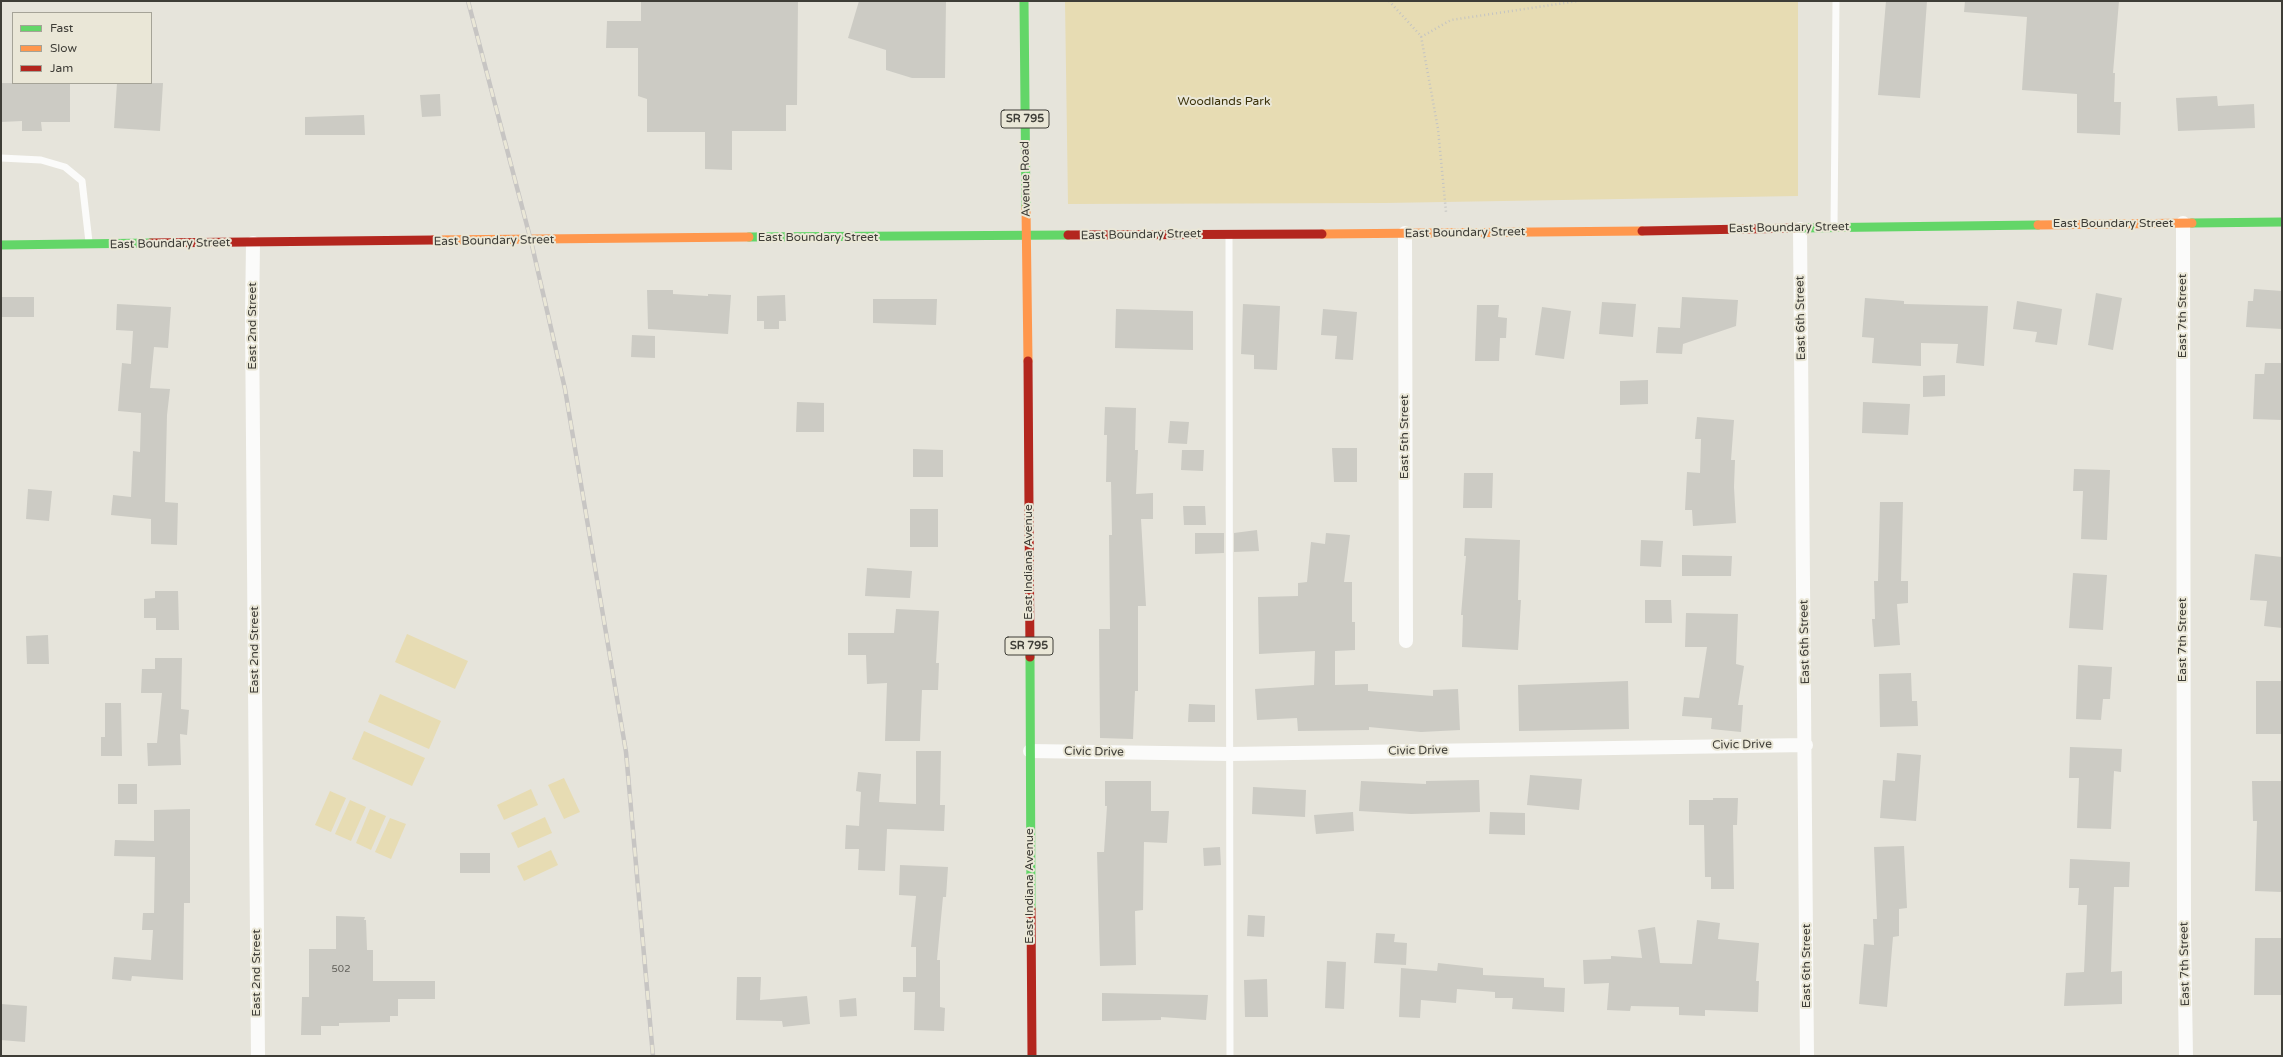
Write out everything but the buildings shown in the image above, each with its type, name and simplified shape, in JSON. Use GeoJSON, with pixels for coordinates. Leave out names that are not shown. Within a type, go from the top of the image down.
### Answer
{"type":"FeatureCollection","features":[{"type":"Feature","properties":{"kind":"street","name":"Avenue Road"},"geometry":{"type":"LineString","coordinates":[[1024,1],[1026,236]]}},
{"type":"Feature","properties":{"kind":"street","name":"East Boundary Street"},"geometry":{"type":"LineString","coordinates":[[1,245],[1405,233],[2282,222]]}},
{"type":"Feature","properties":{"kind":"street","name":"East 7th Street"},"geometry":{"type":"LineString","coordinates":[[2183,223],[2184,906],[2186,1056]]}},
{"type":"Feature","properties":{"kind":"street","name":"East 6th Street"},"geometry":{"type":"LineString","coordinates":[[1800,229],[1808,1056]]}},
{"type":"Feature","properties":{"kind":"street","name":"East 5th Street"},"geometry":{"type":"LineString","coordinates":[[1405,233],[1406,641]]}},
{"type":"Feature","properties":{"kind":"street","name":"East Indiana Avenue"},"geometry":{"type":"LineString","coordinates":[[1026,236],[1032,1056]]}},
{"type":"Feature","properties":{"kind":"street","name":"East 2nd Street"},"geometry":{"type":"LineString","coordinates":[[253,243],[252,318],[258,1056]]}},
{"type":"Feature","properties":{"kind":"street","name":"Civic Drive"},"geometry":{"type":"LineString","coordinates":[[1030,751],[1230,754],[1806,745]]}},
{"type":"Feature","properties":{"kind":"lane"},"geometry":{"type":"LineString","coordinates":[[1834,228],[1836,1]]}},
{"type":"Feature","properties":{"kind":"lane"},"geometry":{"type":"LineString","coordinates":[[1,158],[47,162],[65,168],[82,181],[89,245]]}},
{"type":"Feature","properties":{"kind":"lane"},"geometry":{"type":"LineString","coordinates":[[1229,234],[1230,1056]]}},
{"type":"Feature","properties":{"kind":"path"},"geometry":{"type":"LineString","coordinates":[[1389,1],[1421,37],[1438,129],[1446,212]]}},
{"type":"Feature","properties":{"kind":"path"},"geometry":{"type":"LineString","coordinates":[[1421,37],[1451,20],[1578,1]]}},
{"type":"Feature","properties":{"kind":"green space","name":"Woodlands Park"},"geometry":{"type":"Polygon","coordinates":[[[1065,1],[1798,1],[1798,196],[1385,203],[1068,204],[1065,1]]]}},
{"type":"Feature","properties":{"kind":"green space"},"geometry":{"type":"Polygon","coordinates":[[[407,634],[468,661],[455,689],[395,662],[407,634]]]}},
{"type":"Feature","properties":{"kind":"green space"},"geometry":{"type":"Polygon","coordinates":[[[380,694],[441,721],[429,749],[368,722],[380,694]]]}},
{"type":"Feature","properties":{"kind":"green space"},"geometry":{"type":"Polygon","coordinates":[[[364,731],[425,758],[412,786],[352,759],[364,731]]]}},
{"type":"Feature","properties":{"kind":"green space"},"geometry":{"type":"Polygon","coordinates":[[[564,778],[580,812],[564,819],[548,785],[564,778]]]}},
{"type":"Feature","properties":{"kind":"green space"},"geometry":{"type":"Polygon","coordinates":[[[531,789],[538,805],[504,820],[497,805],[531,789]]]}},
{"type":"Feature","properties":{"kind":"green space"},"geometry":{"type":"Polygon","coordinates":[[[330,791],[346,798],[331,832],[315,825],[330,791]]]}},
{"type":"Feature","properties":{"kind":"green space"},"geometry":{"type":"Polygon","coordinates":[[[350,800],[366,807],[351,841],[335,834],[350,800]]]}},
{"type":"Feature","properties":{"kind":"green space"},"geometry":{"type":"Polygon","coordinates":[[[370,809],[386,816],[371,850],[356,843],[370,809]]]}},
{"type":"Feature","properties":{"kind":"green space"},"geometry":{"type":"Polygon","coordinates":[[[545,817],[552,833],[518,848],[511,833],[545,817]]]}},
{"type":"Feature","properties":{"kind":"green space"},"geometry":{"type":"Polygon","coordinates":[[[390,818],[406,824],[391,859],[375,852],[390,818]]]}},
{"type":"Feature","properties":{"kind":"green space"},"geometry":{"type":"Polygon","coordinates":[[[551,850],[558,865],[524,881],[517,866],[551,850]]]}},
{"type":"Feature","properties":{"kind":"railway"},"geometry":{"type":"LineString","coordinates":[[468,1],[531,241],[565,389],[626,752],[653,1056]]}},
{"type":"Feature","properties":{"kind":"traffic: fast"},"geometry":{"type":"LineString","coordinates":[[1024,1],[1026,208]]}},
{"type":"Feature","properties":{"kind":"traffic: fast"},"geometry":{"type":"LineString","coordinates":[[2192,223],[2282,222]]}},
{"type":"Feature","properties":{"kind":"traffic: fast"},"geometry":{"type":"LineString","coordinates":[[1799,228],[2038,225]]}},
{"type":"Feature","properties":{"kind":"traffic: fast"},"geometry":{"type":"LineString","coordinates":[[749,237],[1068,235]]}},
{"type":"Feature","properties":{"kind":"traffic: fast"},"geometry":{"type":"LineString","coordinates":[[1,245],[151,243]]}},
{"type":"Feature","properties":{"kind":"traffic: fast"},"geometry":{"type":"LineString","coordinates":[[1030,657],[1031,909]]}},
{"type":"Feature","properties":{"kind":"traffic: slow"},"geometry":{"type":"LineString","coordinates":[[1026,208],[1028,361]]}},
{"type":"Feature","properties":{"kind":"traffic: slow"},"geometry":{"type":"LineString","coordinates":[[2038,225],[2192,223]]}},
{"type":"Feature","properties":{"kind":"traffic: slow"},"geometry":{"type":"LineString","coordinates":[[1322,234],[1642,231]]}},
{"type":"Feature","properties":{"kind":"traffic: slow"},"geometry":{"type":"LineString","coordinates":[[433,240],[749,237]]}},
{"type":"Feature","properties":{"kind":"traffic: jam"},"geometry":{"type":"LineString","coordinates":[[1642,231],[1799,228]]}},
{"type":"Feature","properties":{"kind":"traffic: jam"},"geometry":{"type":"LineString","coordinates":[[1068,235],[1322,234]]}},
{"type":"Feature","properties":{"kind":"traffic: jam"},"geometry":{"type":"LineString","coordinates":[[151,243],[433,240]]}},
{"type":"Feature","properties":{"kind":"traffic: jam"},"geometry":{"type":"LineString","coordinates":[[1028,361],[1030,657]]}},
{"type":"Feature","properties":{"kind":"traffic: jam"},"geometry":{"type":"LineString","coordinates":[[1031,909],[1032,1056]]}}]}
